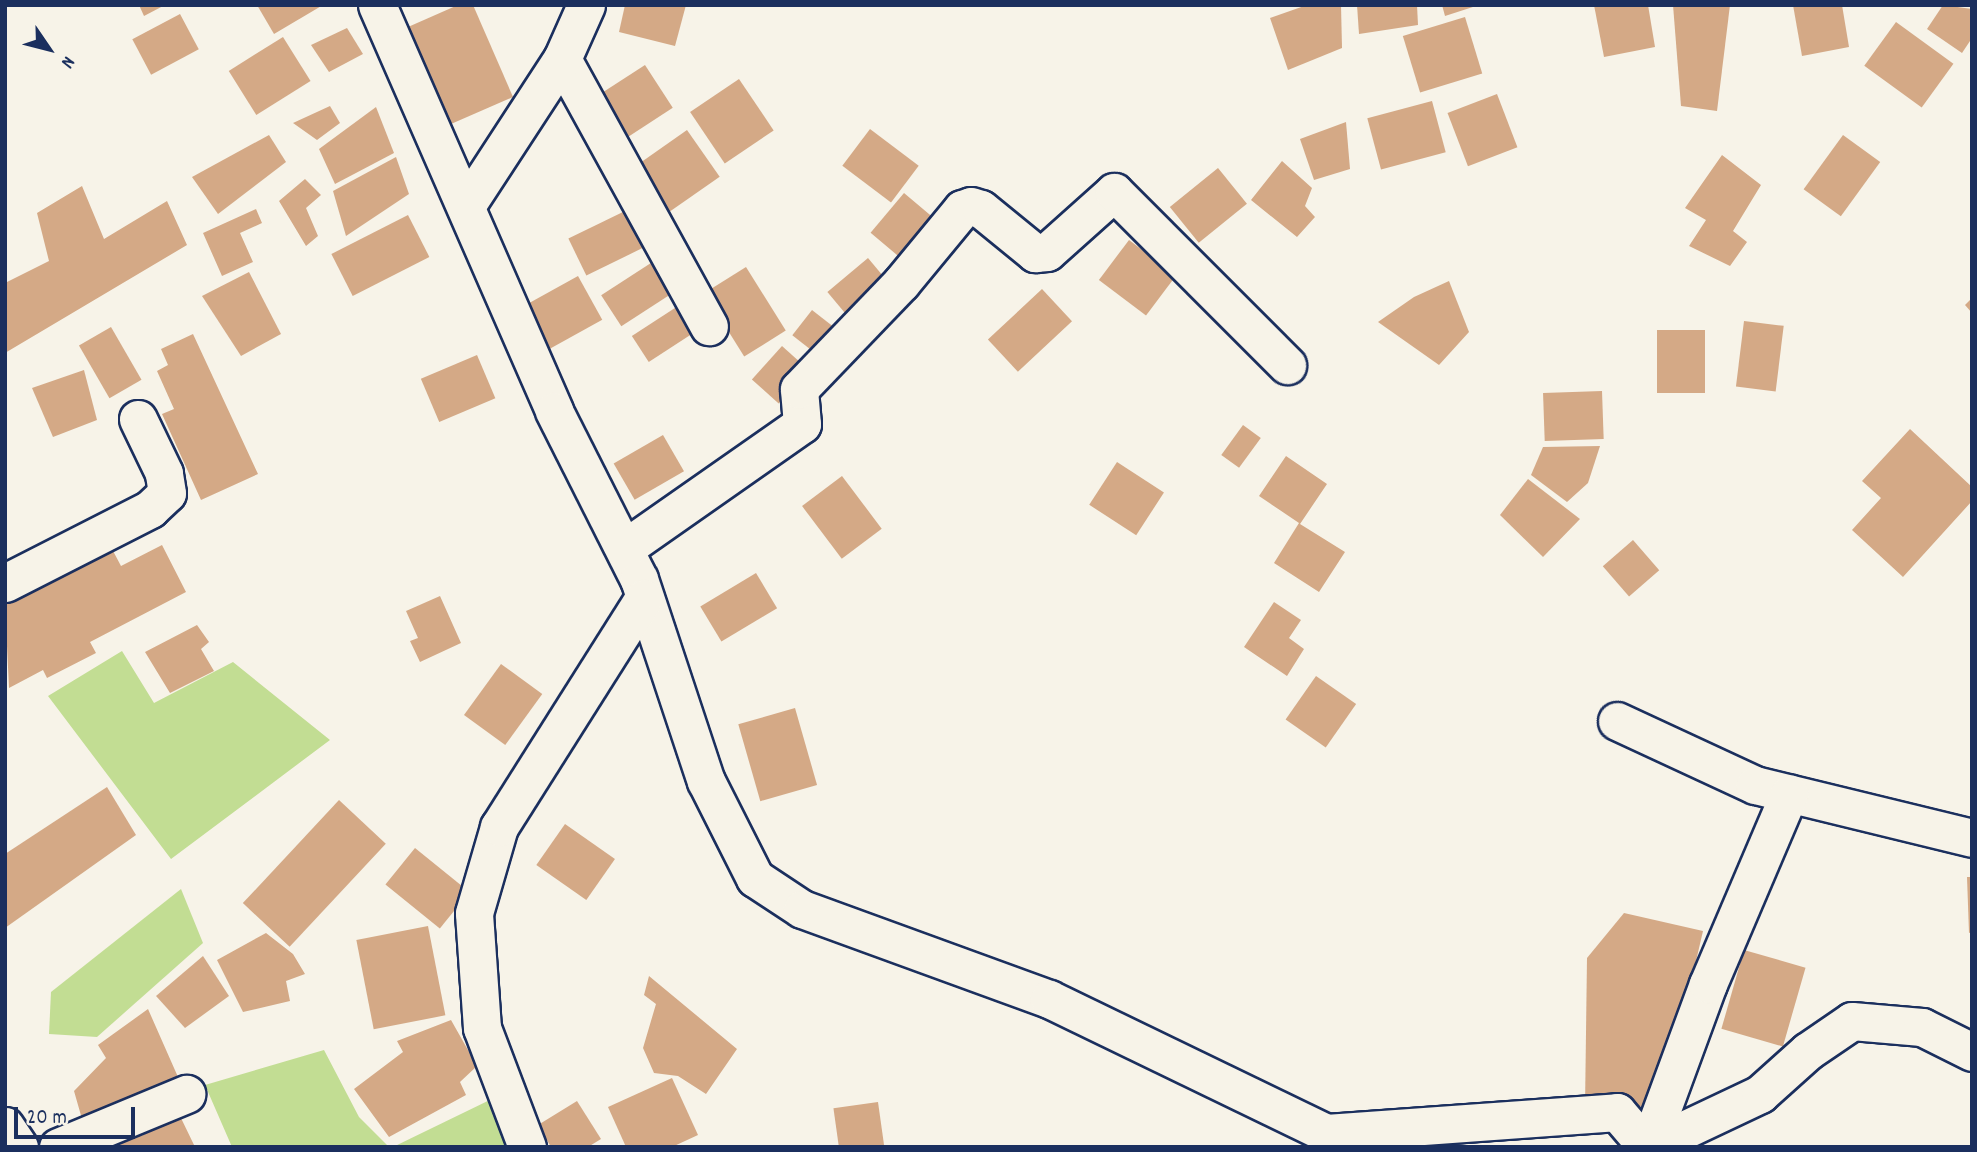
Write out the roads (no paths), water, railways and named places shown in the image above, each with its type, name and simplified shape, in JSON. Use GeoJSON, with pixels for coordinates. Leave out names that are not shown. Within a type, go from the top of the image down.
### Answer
{"type":"FeatureCollection","features":[{"type":"Feature","properties":{"kind":"street"},"geometry":{"type":"LineString","coordinates":[[377,5],[554,411],[625,548],[705,781],[755,878],[802,909],[1049,999],[1326,1133],[1617,1112],[1648,1147]]}},
{"type":"Feature","properties":{"kind":"street"},"geometry":{"type":"LineString","coordinates":[[466,206],[562,59],[586,5]]}},
{"type":"Feature","properties":{"kind":"street"},"geometry":{"type":"LineString","coordinates":[[562,59],[709,326]]}},
{"type":"Feature","properties":{"kind":"street"},"geometry":{"type":"LineString","coordinates":[[625,548],[802,424],[799,389],[901,283],[962,209],[971,206],[981,209],[1035,253],[1047,251],[1114,192],[1287,365]]}},
{"type":"Feature","properties":{"kind":"street"},"geometry":{"type":"LineString","coordinates":[[5,583],[150,509],[167,493],[164,473],[138,419]]}},
{"type":"Feature","properties":{"kind":"street"},"geometry":{"type":"LineString","coordinates":[[527,1147],[482,1028],[474,913],[499,827],[644,598]]}},
{"type":"Feature","properties":{"kind":"street"},"geometry":{"type":"LineString","coordinates":[[1617,721],[1755,785],[1972,838]]}},
{"type":"Feature","properties":{"kind":"street"},"geometry":{"type":"LineString","coordinates":[[1648,1147],[1708,984],[1789,794]]}},
{"type":"Feature","properties":{"kind":"street"},"geometry":{"type":"LineString","coordinates":[[1648,1147],[1760,1094],[1808,1051],[1852,1021],[1922,1027],[1972,1052]]}},
{"type":"Feature","properties":{"kind":"street"},"geometry":{"type":"LineString","coordinates":[[58,1147],[186,1094]]}},
{"type":"Feature","properties":{"kind":"street"},"geometry":{"type":"LineString","coordinates":[[5,1126],[19,1147]]}}]}
